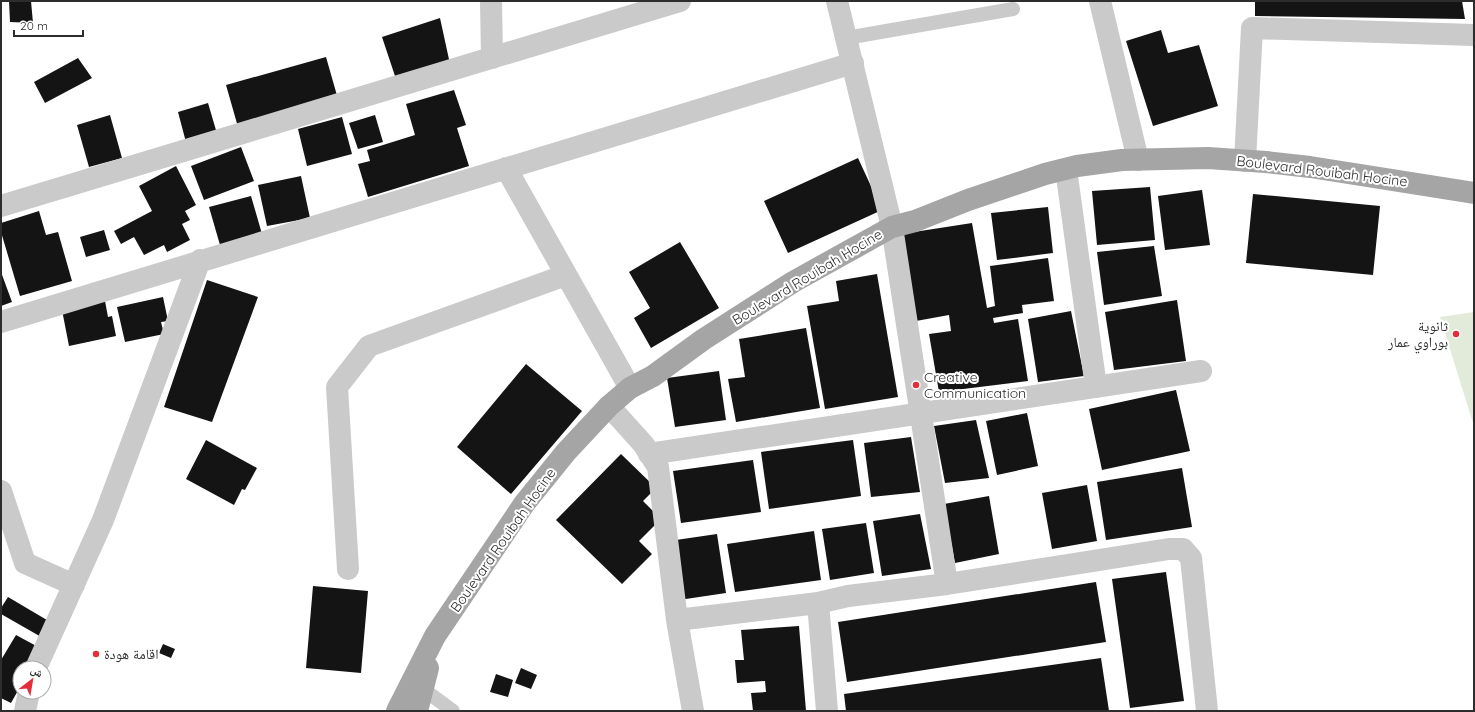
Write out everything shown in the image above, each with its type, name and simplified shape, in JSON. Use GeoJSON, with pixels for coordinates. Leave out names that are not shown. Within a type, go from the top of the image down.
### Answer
{"type":"FeatureCollection","features":[{"type":"Feature","properties":{"kind":"main road","name":"Boulevard Rouibah Hocine"},"geometry":{"type":"LineString","coordinates":[[435,636],[524,504],[566,452],[609,406],[630,388],[653,376],[704,339],[793,282],[892,227],[915,221],[968,200],[1066,169],[1083,165],[1138,160],[1208,158],[1310,167],[1474,193]]}},
{"type":"Feature","properties":{"kind":"main road"},"geometry":{"type":"LineString","coordinates":[[417,711],[435,636]]}},
{"type":"Feature","properties":{"kind":"main road"},"geometry":{"type":"LineString","coordinates":[[397,711],[435,636]]}},
{"type":"Feature","properties":{"kind":"street"},"geometry":{"type":"LineString","coordinates":[[1,206],[680,1]]}},
{"type":"Feature","properties":{"kind":"street"},"geometry":{"type":"LineString","coordinates":[[837,1],[892,227],[947,584]]}},
{"type":"Feature","properties":{"kind":"street"},"geometry":{"type":"LineString","coordinates":[[1100,1],[1138,160]]}},
{"type":"Feature","properties":{"kind":"street"},"geometry":{"type":"LineString","coordinates":[[488,2],[492,58]]}},
{"type":"Feature","properties":{"kind":"street"},"geometry":{"type":"LineString","coordinates":[[1245,161],[1252,28],[1474,35]]}},
{"type":"Feature","properties":{"kind":"street"},"geometry":{"type":"LineString","coordinates":[[1,322],[200,260],[853,63]]}},
{"type":"Feature","properties":{"kind":"street"},"geometry":{"type":"LineString","coordinates":[[506,168],[630,388]]}},
{"type":"Feature","properties":{"kind":"street"},"geometry":{"type":"LineString","coordinates":[[1066,169],[1096,387]]}},
{"type":"Feature","properties":{"kind":"street"},"geometry":{"type":"LineString","coordinates":[[40,660],[103,520],[200,260]]}},
{"type":"Feature","properties":{"kind":"street"},"geometry":{"type":"LineString","coordinates":[[348,569],[337,387],[369,346],[566,275]]}},
{"type":"Feature","properties":{"kind":"street"},"geometry":{"type":"LineString","coordinates":[[650,454],[1201,371]]}},
{"type":"Feature","properties":{"kind":"street"},"geometry":{"type":"LineString","coordinates":[[609,406],[644,445],[658,468],[677,620],[693,711]]}},
{"type":"Feature","properties":{"kind":"street"},"geometry":{"type":"LineString","coordinates":[[1,491],[25,563],[74,585]]}},
{"type":"Feature","properties":{"kind":"street"},"geometry":{"type":"LineString","coordinates":[[677,620],[818,603],[848,596],[947,584],[1169,549],[1183,549],[1191,558],[1207,711]]}},
{"type":"Feature","properties":{"kind":"street"},"geometry":{"type":"LineString","coordinates":[[818,603],[827,711]]}},
{"type":"Feature","properties":{"kind":"street"},"geometry":{"type":"LineString","coordinates":[[25,711],[27,700]]}},
{"type":"Feature","properties":{"kind":"lane"},"geometry":{"type":"LineString","coordinates":[[846,38],[1013,8]]}},
{"type":"Feature","properties":{"kind":"lane"},"geometry":{"type":"LineString","coordinates":[[423,689],[453,711]]}},
{"type":"Feature","properties":{"kind":"green space"},"geometry":{"type":"Polygon","coordinates":[[[1474,312],[1474,426],[1440,317],[1474,312]]]}},
{"type":"Feature","properties":{"kind":"building"},"geometry":{"type":"Polygon","coordinates":[[[9,1],[31,1],[33,23],[10,22],[9,1]]]}},
{"type":"Feature","properties":{"kind":"building"},"geometry":{"type":"Polygon","coordinates":[[[1255,1],[1462,1],[1465,19],[1255,16],[1255,1]]]}},
{"type":"Feature","properties":{"kind":"building"},"geometry":{"type":"Polygon","coordinates":[[[440,18],[450,64],[396,79],[382,37],[440,18]]]}},
{"type":"Feature","properties":{"kind":"building"},"geometry":{"type":"Polygon","coordinates":[[[1161,30],[1168,53],[1199,45],[1218,106],[1153,126],[1126,41],[1161,30]]]}},
{"type":"Feature","properties":{"kind":"building"},"geometry":{"type":"Polygon","coordinates":[[[326,57],[338,99],[238,127],[226,85],[326,57]]]}},
{"type":"Feature","properties":{"kind":"building"},"geometry":{"type":"Polygon","coordinates":[[[78,58],[92,78],[45,103],[34,82],[78,58]]]}},
{"type":"Feature","properties":{"kind":"building"},"geometry":{"type":"Polygon","coordinates":[[[454,90],[466,125],[457,128],[469,166],[368,197],[358,164],[370,161],[367,150],[415,135],[406,104],[454,90]]]}},
{"type":"Feature","properties":{"kind":"building"},"geometry":{"type":"Polygon","coordinates":[[[208,103],[218,137],[187,146],[178,112],[208,103]]]}},
{"type":"Feature","properties":{"kind":"building"},"geometry":{"type":"Polygon","coordinates":[[[110,115],[122,158],[89,167],[77,125],[110,115]]]}},
{"type":"Feature","properties":{"kind":"building"},"geometry":{"type":"Polygon","coordinates":[[[375,115],[383,142],[358,149],[349,123],[375,115]]]}},
{"type":"Feature","properties":{"kind":"building"},"geometry":{"type":"Polygon","coordinates":[[[342,117],[352,154],[307,166],[298,129],[342,117]]]}},
{"type":"Feature","properties":{"kind":"building"},"geometry":{"type":"Polygon","coordinates":[[[241,147],[254,181],[204,200],[191,166],[241,147]]]}},
{"type":"Feature","properties":{"kind":"building"},"geometry":{"type":"Polygon","coordinates":[[[858,158],[882,210],[788,253],[764,201],[858,158]]]}},
{"type":"Feature","properties":{"kind":"building"},"geometry":{"type":"Polygon","coordinates":[[[176,166],[196,205],[185,211],[190,220],[182,224],[190,240],[167,252],[164,245],[144,255],[134,237],[121,244],[114,231],[152,211],[139,186],[176,166]]]}},
{"type":"Feature","properties":{"kind":"building"},"geometry":{"type":"Polygon","coordinates":[[[301,176],[310,218],[267,226],[258,185],[301,176]]]}},
{"type":"Feature","properties":{"kind":"building"},"geometry":{"type":"Polygon","coordinates":[[[1150,187],[1155,240],[1097,245],[1092,191],[1150,187]]]}},
{"type":"Feature","properties":{"kind":"building"},"geometry":{"type":"Polygon","coordinates":[[[1202,190],[1210,245],[1165,250],[1158,196],[1202,190]]]}},
{"type":"Feature","properties":{"kind":"building"},"geometry":{"type":"Polygon","coordinates":[[[1253,194],[1380,206],[1373,275],[1246,263],[1253,194]]]}},
{"type":"Feature","properties":{"kind":"building"},"geometry":{"type":"Polygon","coordinates":[[[251,196],[262,234],[220,245],[209,207],[251,196]]]}},
{"type":"Feature","properties":{"kind":"building"},"geometry":{"type":"Polygon","coordinates":[[[1048,207],[1053,253],[997,260],[991,213],[1048,207]]]}},
{"type":"Feature","properties":{"kind":"building"},"geometry":{"type":"Polygon","coordinates":[[[39,211],[46,235],[58,232],[72,281],[20,296],[1,232],[1,223],[39,211]]]}},
{"type":"Feature","properties":{"kind":"building"},"geometry":{"type":"Polygon","coordinates":[[[972,223],[987,308],[995,306],[990,266],[1048,258],[1054,301],[1022,305],[1023,313],[993,318],[994,323],[1018,319],[1028,381],[939,392],[929,334],[951,331],[949,315],[916,321],[901,234],[972,223]]]}},
{"type":"Feature","properties":{"kind":"building"},"geometry":{"type":"Polygon","coordinates":[[[104,230],[110,250],[86,257],[80,237],[104,230]]]}},
{"type":"Feature","properties":{"kind":"building"},"geometry":{"type":"Polygon","coordinates":[[[680,242],[719,308],[651,348],[634,318],[650,308],[629,272],[680,242]]]}},
{"type":"Feature","properties":{"kind":"building"},"geometry":{"type":"Polygon","coordinates":[[[1154,246],[1162,296],[1104,305],[1097,252],[1154,246]]]}},
{"type":"Feature","properties":{"kind":"building"},"geometry":{"type":"Polygon","coordinates":[[[1,272],[12,302],[1,306],[1,272]]]}},
{"type":"Feature","properties":{"kind":"building"},"geometry":{"type":"Polygon","coordinates":[[[877,274],[898,397],[825,409],[807,306],[839,301],[836,281],[877,274]]]}},
{"type":"Feature","properties":{"kind":"building"},"geometry":{"type":"Polygon","coordinates":[[[207,280],[258,297],[212,422],[164,407],[207,280]]]}},
{"type":"Feature","properties":{"kind":"building"},"geometry":{"type":"Polygon","coordinates":[[[163,297],[168,321],[161,322],[164,334],[125,342],[117,307],[163,297]]]}},
{"type":"Feature","properties":{"kind":"building"},"geometry":{"type":"Polygon","coordinates":[[[1177,300],[1186,361],[1114,370],[1105,312],[1177,300]]]}},
{"type":"Feature","properties":{"kind":"building"},"geometry":{"type":"Polygon","coordinates":[[[105,301],[108,317],[112,316],[116,336],[69,346],[62,310],[105,301]]]}},
{"type":"Feature","properties":{"kind":"building"},"geometry":{"type":"Polygon","coordinates":[[[1071,311],[1084,376],[1038,382],[1028,319],[1071,311]]]}},
{"type":"Feature","properties":{"kind":"building"},"geometry":{"type":"Polygon","coordinates":[[[806,328],[820,408],[736,422],[728,379],[745,377],[739,339],[806,328]]]}},
{"type":"Feature","properties":{"kind":"building"},"geometry":{"type":"Polygon","coordinates":[[[526,364],[582,411],[511,494],[457,447],[526,364]]]}},
{"type":"Feature","properties":{"kind":"building"},"geometry":{"type":"Polygon","coordinates":[[[719,371],[726,420],[675,427],[667,378],[719,371]]]}},
{"type":"Feature","properties":{"kind":"building"},"geometry":{"type":"Polygon","coordinates":[[[1176,390],[1190,451],[1102,470],[1089,409],[1176,390]]]}},
{"type":"Feature","properties":{"kind":"building"},"geometry":{"type":"Polygon","coordinates":[[[1027,413],[1038,466],[997,475],[986,421],[1027,413]]]}},
{"type":"Feature","properties":{"kind":"building"},"geometry":{"type":"Polygon","coordinates":[[[976,420],[989,478],[945,483],[934,426],[976,420]]]}},
{"type":"Feature","properties":{"kind":"building"},"geometry":{"type":"Polygon","coordinates":[[[911,437],[920,492],[871,497],[864,443],[911,437]]]}},
{"type":"Feature","properties":{"kind":"building"},"geometry":{"type":"Polygon","coordinates":[[[206,440],[257,468],[245,490],[242,489],[234,505],[186,479],[206,440]]]}},
{"type":"Feature","properties":{"kind":"building"},"geometry":{"type":"Polygon","coordinates":[[[853,440],[861,496],[769,509],[761,452],[853,440]]]}},
{"type":"Feature","properties":{"kind":"building"},"geometry":{"type":"Polygon","coordinates":[[[621,454],[656,488],[643,501],[661,519],[639,541],[652,554],[622,584],[556,520],[621,454]]]}},
{"type":"Feature","properties":{"kind":"building"},"geometry":{"type":"Polygon","coordinates":[[[753,460],[761,512],[681,523],[673,471],[753,460]]]}},
{"type":"Feature","properties":{"kind":"building"},"geometry":{"type":"Polygon","coordinates":[[[1182,468],[1192,527],[1106,540],[1097,482],[1182,468]]]}},
{"type":"Feature","properties":{"kind":"building"},"geometry":{"type":"Polygon","coordinates":[[[1087,485],[1097,541],[1052,549],[1042,493],[1087,485]]]}},
{"type":"Feature","properties":{"kind":"building"},"geometry":{"type":"Polygon","coordinates":[[[989,496],[999,554],[955,563],[944,504],[989,496]]]}},
{"type":"Feature","properties":{"kind":"building"},"geometry":{"type":"Polygon","coordinates":[[[920,514],[931,569],[882,576],[873,521],[920,514]]]}},
{"type":"Feature","properties":{"kind":"building"},"geometry":{"type":"Polygon","coordinates":[[[866,523],[874,573],[830,580],[822,529],[866,523]]]}},
{"type":"Feature","properties":{"kind":"building"},"geometry":{"type":"Polygon","coordinates":[[[814,531],[821,580],[735,592],[727,544],[814,531]]]}},
{"type":"Feature","properties":{"kind":"building"},"geometry":{"type":"Polygon","coordinates":[[[717,534],[726,593],[679,600],[669,541],[717,534]]]}},
{"type":"Feature","properties":{"kind":"building"},"geometry":{"type":"Polygon","coordinates":[[[1166,572],[1184,701],[1130,708],[1112,579],[1166,572]]]}},
{"type":"Feature","properties":{"kind":"building"},"geometry":{"type":"Polygon","coordinates":[[[1096,582],[1106,642],[847,682],[838,622],[1096,582]]]}},
{"type":"Feature","properties":{"kind":"building"},"geometry":{"type":"Polygon","coordinates":[[[313,586],[368,591],[361,673],[306,668],[313,586]]]}},
{"type":"Feature","properties":{"kind":"building"},"geometry":{"type":"Polygon","coordinates":[[[8,597],[52,623],[43,638],[1,614],[1,608],[8,597]]]}},
{"type":"Feature","properties":{"kind":"building"},"geometry":{"type":"Polygon","coordinates":[[[799,626],[806,711],[753,711],[751,693],[766,692],[765,681],[737,683],[735,660],[744,660],[741,630],[799,626]]]}},
{"type":"Feature","properties":{"kind":"building"},"geometry":{"type":"Polygon","coordinates":[[[16,635],[40,648],[34,660],[12,660],[13,700],[11,703],[1,698],[1,660],[16,635]]]}},
{"type":"Feature","properties":{"kind":"building"},"geometry":{"type":"Polygon","coordinates":[[[163,644],[175,649],[171,658],[159,653],[163,644]]]}},
{"type":"Feature","properties":{"kind":"building"},"geometry":{"type":"Polygon","coordinates":[[[1101,658],[1109,711],[846,711],[844,694],[1101,658]]]}},
{"type":"Feature","properties":{"kind":"building"},"geometry":{"type":"Polygon","coordinates":[[[521,668],[537,675],[531,689],[515,683],[521,668]]]}},
{"type":"Feature","properties":{"kind":"building"},"geometry":{"type":"Polygon","coordinates":[[[496,674],[513,680],[508,697],[490,692],[496,674]]]}},
{"type":"Feature","properties":{"kind":"place","name":"ثانوية بوراوي عمار"},"geometry":{"type":"Point","coordinates":[1456,334]}},
{"type":"Feature","properties":{"kind":"place","name":"Creative Communication"},"geometry":{"type":"Point","coordinates":[916,385]}},
{"type":"Feature","properties":{"kind":"place","name":"اقامة هودة"},"geometry":{"type":"Point","coordinates":[96,654]}}]}
